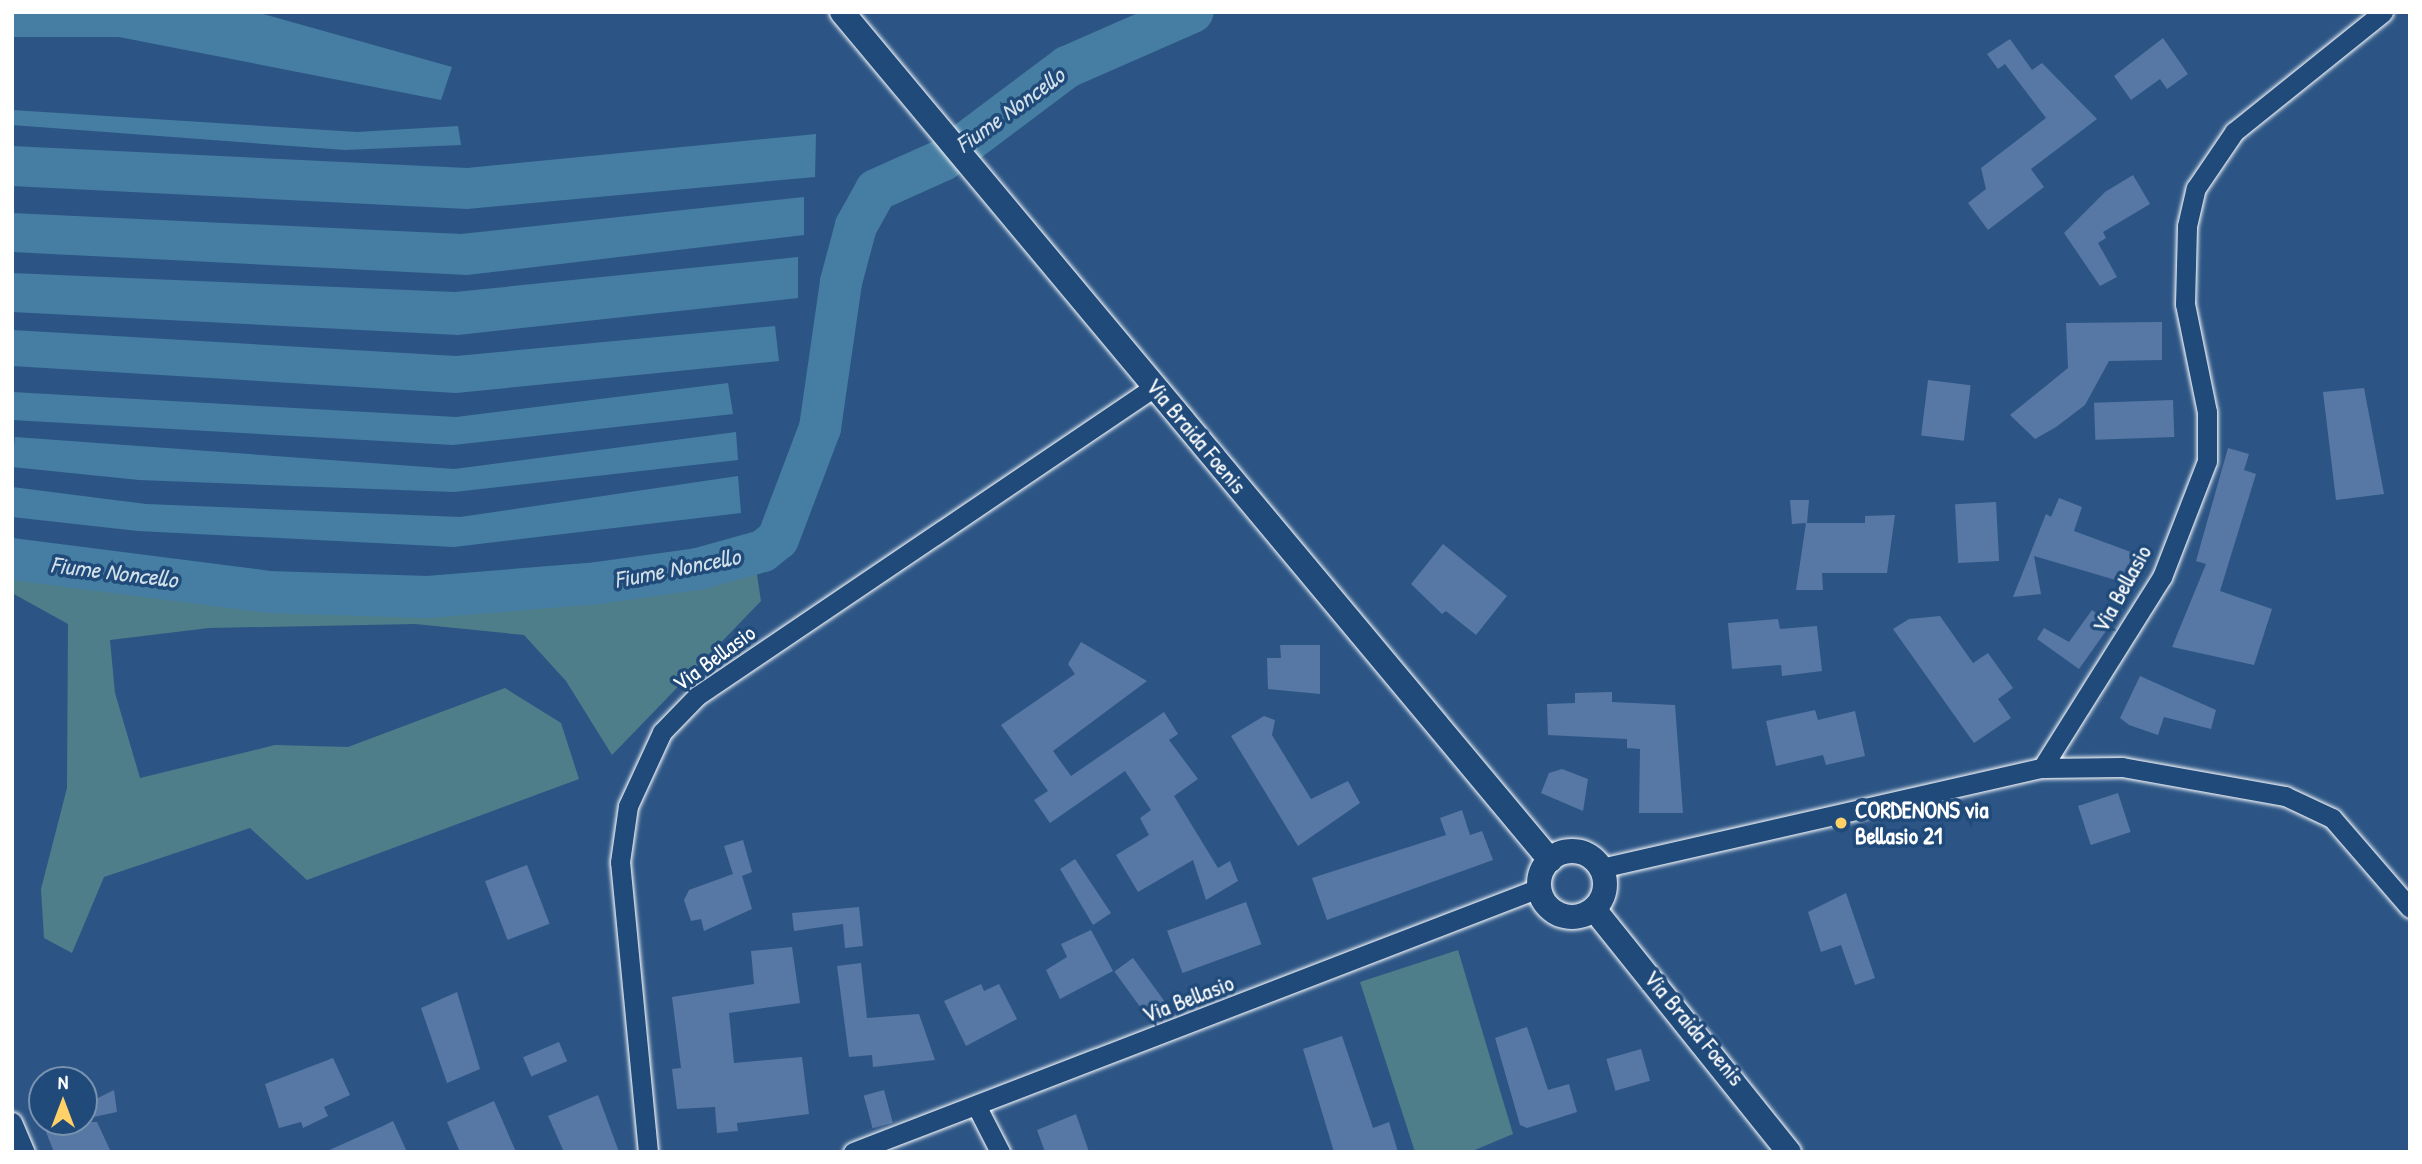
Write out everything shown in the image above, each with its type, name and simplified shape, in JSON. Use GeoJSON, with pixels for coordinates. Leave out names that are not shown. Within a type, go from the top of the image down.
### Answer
{"type":"FeatureCollection","features":[{"type":"Feature","properties":{"kind":"street","name":"Via Braida Foenis"},"geometry":{"type":"LineString","coordinates":[[842,12],[1550,860]]}},
{"type":"Feature","properties":{"kind":"street","name":"Via Bellasio"},"geometry":{"type":"LineString","coordinates":[[2042,768],[2162,577],[2207,461],[2207,412],[2185,304],[2187,226],[2196,188],[2234,132],[2383,12]]}},
{"type":"Feature","properties":{"kind":"street","name":"Via Bellasio"},"geometry":{"type":"LineString","coordinates":[[649,1152],[620,862],[628,806],[662,732],[697,696],[1154,387]]}},
{"type":"Feature","properties":{"kind":"street"},"geometry":{"type":"LineString","coordinates":[[1601,869],[1605,888],[1594,909],[1559,915],[1539,888],[1550,860],[1572,852],[1601,869],[2042,768],[2122,767],[2285,796],[2332,818],[2410,908]]}},
{"type":"Feature","properties":{"kind":"street","name":"Via Bellasio"},"geometry":{"type":"LineString","coordinates":[[853,1152],[977,1107],[1539,888]]}},
{"type":"Feature","properties":{"kind":"street","name":"Via Braida Foenis"},"geometry":{"type":"LineString","coordinates":[[1594,909],[1789,1152]]}},
{"type":"Feature","properties":{"kind":"street"},"geometry":{"type":"LineString","coordinates":[[977,1107],[1000,1152]]}},
{"type":"Feature","properties":{"kind":"street"},"geometry":{"type":"LineString","coordinates":[[12,1122],[25,1152]]}},
{"type":"Feature","properties":{"kind":"green space"},"geometry":{"type":"Polygon","coordinates":[[[12,559],[340,597],[522,592],[736,559],[756,568],[761,601],[612,755],[566,681],[524,635],[415,624],[209,628],[110,640],[115,693],[140,778],[275,745],[348,747],[505,688],[561,723],[579,779],[307,880],[250,828],[104,877],[72,953],[44,938],[41,889],[67,788],[68,624],[12,593],[12,559]]]}},
{"type":"Feature","properties":{"kind":"green space"},"geometry":{"type":"Polygon","coordinates":[[[1458,950],[1513,1134],[1470,1152],[1415,1152],[1360,982],[1458,950]]]}},
{"type":"Feature","properties":{"kind":"water"},"geometry":{"type":"Polygon","coordinates":[[[12,12],[256,12],[452,67],[441,100],[119,37],[12,37],[12,12]]]}},
{"type":"Feature","properties":{"kind":"water"},"geometry":{"type":"Polygon","coordinates":[[[12,110],[357,132],[458,126],[461,145],[345,150],[12,125],[12,110]]]}},
{"type":"Feature","properties":{"kind":"water"},"geometry":{"type":"Polygon","coordinates":[[[816,134],[815,177],[467,209],[12,186],[12,146],[467,168],[816,134]]]}},
{"type":"Feature","properties":{"kind":"water"},"geometry":{"type":"Polygon","coordinates":[[[804,197],[804,235],[467,275],[12,252],[12,213],[461,234],[804,197]]]}},
{"type":"Feature","properties":{"kind":"water"},"geometry":{"type":"Polygon","coordinates":[[[798,257],[798,298],[458,335],[12,312],[12,273],[455,292],[798,257]]]}},
{"type":"Feature","properties":{"kind":"water"},"geometry":{"type":"Polygon","coordinates":[[[775,326],[779,361],[456,393],[12,366],[12,330],[456,356],[775,326]]]}},
{"type":"Feature","properties":{"kind":"water"},"geometry":{"type":"Polygon","coordinates":[[[728,383],[733,414],[453,445],[12,420],[12,392],[456,417],[728,383]]]}},
{"type":"Feature","properties":{"kind":"water"},"geometry":{"type":"Polygon","coordinates":[[[736,432],[738,460],[454,492],[139,480],[12,467],[15,437],[454,469],[736,432]]]}},
{"type":"Feature","properties":{"kind":"water"},"geometry":{"type":"Polygon","coordinates":[[[738,476],[741,513],[454,547],[138,531],[12,517],[12,487],[146,504],[460,517],[738,476]]]}},
{"type":"Feature","properties":{"kind":"building"},"geometry":{"type":"Polygon","coordinates":[[[2163,38],[2188,74],[2167,89],[2160,79],[2131,100],[2114,76],[2163,38]]]}},
{"type":"Feature","properties":{"kind":"building"},"geometry":{"type":"Polygon","coordinates":[[[2010,39],[2032,70],[2042,63],[2097,119],[2031,169],[2044,187],[1988,230],[1968,203],[1986,189],[1981,168],[2046,118],[2005,64],[1998,69],[1987,54],[2010,39]]]}},
{"type":"Feature","properties":{"kind":"building"},"geometry":{"type":"Polygon","coordinates":[[[2133,175],[2150,204],[2103,232],[2106,238],[2098,243],[2117,277],[2100,286],[2064,233],[2105,192],[2133,175]]]}},
{"type":"Feature","properties":{"kind":"building"},"geometry":{"type":"Polygon","coordinates":[[[2162,322],[2162,360],[2109,361],[2085,405],[2056,427],[2035,439],[2010,415],[2068,368],[2066,323],[2162,322]]]}},
{"type":"Feature","properties":{"kind":"building"},"geometry":{"type":"Polygon","coordinates":[[[1928,380],[1971,385],[1964,441],[1921,436],[1928,380]]]}},
{"type":"Feature","properties":{"kind":"building"},"geometry":{"type":"Polygon","coordinates":[[[2364,388],[2384,494],[2336,500],[2323,392],[2364,388]]]}},
{"type":"Feature","properties":{"kind":"building"},"geometry":{"type":"Polygon","coordinates":[[[2173,400],[2174,437],[2095,440],[2094,403],[2173,400]]]}},
{"type":"Feature","properties":{"kind":"building"},"geometry":{"type":"Polygon","coordinates":[[[2228,448],[2249,454],[2244,470],[2256,474],[2220,591],[2272,609],[2254,665],[2172,647],[2206,564],[2196,561],[2228,448]]]}},
{"type":"Feature","properties":{"kind":"building"},"geometry":{"type":"Polygon","coordinates":[[[2059,498],[2082,507],[2074,531],[2131,552],[2129,559],[2146,565],[2136,586],[2034,556],[2041,594],[2013,597],[2046,514],[2051,517],[2059,498]]]}},
{"type":"Feature","properties":{"kind":"building"},"geometry":{"type":"Polygon","coordinates":[[[1790,500],[1809,500],[1807,523],[1865,523],[1865,516],[1895,515],[1887,573],[1822,573],[1823,590],[1796,590],[1806,523],[1792,524],[1790,500]]]}},
{"type":"Feature","properties":{"kind":"building"},"geometry":{"type":"Polygon","coordinates":[[[1996,502],[1999,561],[1958,563],[1955,504],[1996,502]]]}},
{"type":"Feature","properties":{"kind":"building"},"geometry":{"type":"Polygon","coordinates":[[[1443,544],[1507,596],[1476,635],[1446,611],[1442,614],[1411,584],[1443,544]]]}},
{"type":"Feature","properties":{"kind":"building"},"geometry":{"type":"Polygon","coordinates":[[[2092,610],[2111,624],[2079,669],[2037,639],[2044,628],[2069,642],[2092,610]]]}},
{"type":"Feature","properties":{"kind":"building"},"geometry":{"type":"Polygon","coordinates":[[[1940,616],[1973,663],[1988,653],[2013,688],[1998,699],[2011,718],[1974,743],[1893,629],[1909,619],[1940,616]]]}},
{"type":"Feature","properties":{"kind":"building"},"geometry":{"type":"Polygon","coordinates":[[[1778,619],[1780,629],[1817,626],[1822,671],[1782,676],[1781,665],[1732,669],[1728,623],[1778,619]]]}},
{"type":"Feature","properties":{"kind":"building"},"geometry":{"type":"Polygon","coordinates":[[[1081,642],[1147,681],[1053,751],[1071,776],[1164,712],[1178,734],[1169,740],[1198,779],[1174,796],[1218,868],[1230,861],[1238,881],[1206,900],[1193,860],[1138,892],[1116,855],[1149,835],[1140,818],[1151,810],[1125,771],[1050,823],[1034,800],[1048,791],[1001,725],[1075,674],[1068,664],[1081,642]]]}},
{"type":"Feature","properties":{"kind":"building"},"geometry":{"type":"Polygon","coordinates":[[[1280,645],[1320,645],[1320,694],[1268,689],[1267,658],[1281,658],[1280,645]]]}},
{"type":"Feature","properties":{"kind":"building"},"geometry":{"type":"Polygon","coordinates":[[[2140,676],[2216,710],[2211,729],[2164,717],[2158,735],[2129,725],[2120,718],[2140,676]]]}},
{"type":"Feature","properties":{"kind":"building"},"geometry":{"type":"Polygon","coordinates":[[[1612,692],[1612,702],[1675,705],[1683,813],[1639,813],[1640,749],[1627,748],[1627,739],[1548,735],[1547,704],[1575,703],[1575,693],[1612,692]]]}},
{"type":"Feature","properties":{"kind":"building"},"geometry":{"type":"Polygon","coordinates":[[[1815,710],[1818,720],[1855,711],[1865,756],[1826,765],[1823,755],[1776,766],[1766,721],[1815,710]]]}},
{"type":"Feature","properties":{"kind":"building"},"geometry":{"type":"Polygon","coordinates":[[[1264,716],[1275,720],[1272,735],[1311,799],[1348,781],[1360,803],[1298,846],[1231,736],[1264,716]]]}},
{"type":"Feature","properties":{"kind":"building"},"geometry":{"type":"Polygon","coordinates":[[[1562,769],[1588,779],[1583,811],[1541,793],[1549,773],[1562,769]]]}},
{"type":"Feature","properties":{"kind":"building"},"geometry":{"type":"Polygon","coordinates":[[[2118,793],[2131,832],[2091,845],[2078,806],[2118,793]]]}},
{"type":"Feature","properties":{"kind":"building"},"geometry":{"type":"Polygon","coordinates":[[[1462,810],[1470,835],[1482,831],[1493,860],[1327,920],[1312,878],[1446,835],[1440,818],[1462,810]]]}},
{"type":"Feature","properties":{"kind":"building"},"geometry":{"type":"Polygon","coordinates":[[[743,840],[752,872],[742,876],[752,909],[704,931],[701,919],[691,921],[684,900],[689,890],[733,874],[724,846],[743,840]]]}},
{"type":"Feature","properties":{"kind":"building"},"geometry":{"type":"Polygon","coordinates":[[[1075,859],[1111,913],[1093,925],[1060,869],[1075,859]]]}},
{"type":"Feature","properties":{"kind":"building"},"geometry":{"type":"Polygon","coordinates":[[[527,865],[550,924],[508,940],[485,881],[527,865]]]}},
{"type":"Feature","properties":{"kind":"building"},"geometry":{"type":"Polygon","coordinates":[[[1846,893],[1875,978],[1855,985],[1841,945],[1821,952],[1808,912],[1846,893]]]}},
{"type":"Feature","properties":{"kind":"building"},"geometry":{"type":"Polygon","coordinates":[[[1246,902],[1261,944],[1182,973],[1167,931],[1246,902]]]}},
{"type":"Feature","properties":{"kind":"building"},"geometry":{"type":"Polygon","coordinates":[[[859,907],[863,946],[845,948],[843,924],[794,931],[792,913],[859,907]]]}},
{"type":"Feature","properties":{"kind":"building"},"geometry":{"type":"Polygon","coordinates":[[[1091,930],[1113,971],[1060,999],[1046,970],[1067,957],[1061,944],[1091,930]]]}},
{"type":"Feature","properties":{"kind":"building"},"geometry":{"type":"Polygon","coordinates":[[[792,947],[800,1003],[729,1013],[734,1063],[802,1057],[809,1114],[737,1123],[738,1131],[717,1133],[715,1107],[677,1109],[672,1069],[681,1068],[672,997],[754,984],[751,951],[792,947]]]}},
{"type":"Feature","properties":{"kind":"building"},"geometry":{"type":"Polygon","coordinates":[[[1133,958],[1166,1003],[1147,1017],[1114,972],[1133,958]]]}},
{"type":"Feature","properties":{"kind":"building"},"geometry":{"type":"Polygon","coordinates":[[[861,963],[867,1018],[919,1014],[935,1060],[873,1067],[872,1055],[849,1057],[837,966],[861,963]]]}},
{"type":"Feature","properties":{"kind":"building"},"geometry":{"type":"Polygon","coordinates":[[[981,984],[984,991],[999,984],[1017,1019],[966,1046],[944,1001],[981,984]]]}},
{"type":"Feature","properties":{"kind":"building"},"geometry":{"type":"Polygon","coordinates":[[[457,992],[480,1069],[447,1083],[421,1008],[457,992]]]}},
{"type":"Feature","properties":{"kind":"building"},"geometry":{"type":"Polygon","coordinates":[[[1527,1027],[1548,1090],[1569,1084],[1577,1112],[1527,1128],[1520,1125],[1495,1038],[1527,1027]]]}},
{"type":"Feature","properties":{"kind":"building"},"geometry":{"type":"Polygon","coordinates":[[[1342,1036],[1373,1128],[1389,1122],[1398,1152],[1334,1152],[1303,1049],[1342,1036]]]}},
{"type":"Feature","properties":{"kind":"building"},"geometry":{"type":"Polygon","coordinates":[[[559,1042],[567,1061],[531,1077],[523,1057],[559,1042]]]}},
{"type":"Feature","properties":{"kind":"building"},"geometry":{"type":"Polygon","coordinates":[[[1641,1049],[1650,1081],[1615,1091],[1606,1059],[1641,1049]]]}},
{"type":"Feature","properties":{"kind":"building"},"geometry":{"type":"Polygon","coordinates":[[[333,1058],[350,1095],[324,1107],[328,1116],[303,1128],[301,1122],[279,1128],[265,1084],[333,1058]]]}},
{"type":"Feature","properties":{"kind":"building"},"geometry":{"type":"Polygon","coordinates":[[[114,1090],[117,1112],[98,1116],[98,1098],[114,1090]]]}},
{"type":"Feature","properties":{"kind":"building"},"geometry":{"type":"Polygon","coordinates":[[[884,1090],[893,1123],[873,1128],[864,1095],[884,1090]]]}},
{"type":"Feature","properties":{"kind":"building"},"geometry":{"type":"Polygon","coordinates":[[[598,1095],[619,1152],[564,1152],[548,1116],[598,1095]]]}},
{"type":"Feature","properties":{"kind":"building"},"geometry":{"type":"Polygon","coordinates":[[[494,1101],[516,1152],[460,1152],[447,1122],[494,1101]]]}},
{"type":"Feature","properties":{"kind":"building"},"geometry":{"type":"Polygon","coordinates":[[[1076,1114],[1089,1152],[1045,1152],[1037,1130],[1076,1114]]]}},
{"type":"Feature","properties":{"kind":"building"},"geometry":{"type":"Polygon","coordinates":[[[393,1121],[407,1152],[325,1152],[383,1126],[393,1121]]]}},
{"type":"Feature","properties":{"kind":"building"},"geometry":{"type":"Polygon","coordinates":[[[98,1124],[111,1152],[54,1152],[48,1136],[98,1136],[98,1124]]]}},
{"type":"Feature","properties":{"kind":"waterway","name":"Fiume Noncello"},"geometry":{"type":"LineString","coordinates":[[12,559],[268,592],[428,597],[597,583],[698,569],[763,551],[778,539],[820,428],[841,282],[856,226],[876,190],[943,160],[1067,67],[1192,12]]}},
{"type":"Feature","properties":{"kind":"place","name":"CORDENONS via Bellasio 21"},"geometry":{"type":"Point","coordinates":[1841,823]}}]}
